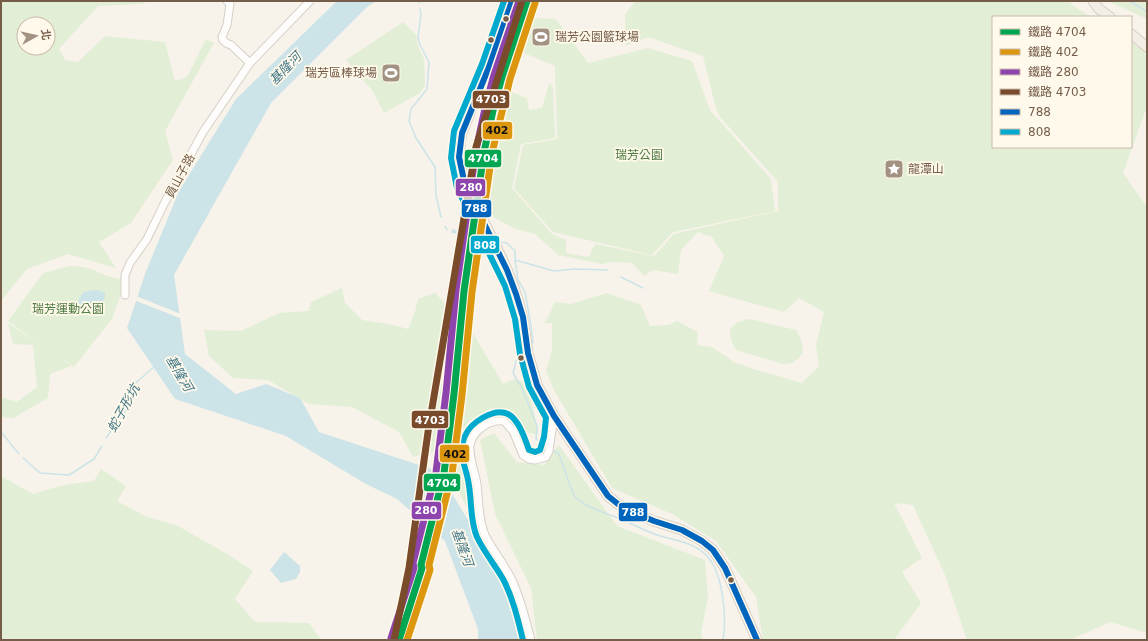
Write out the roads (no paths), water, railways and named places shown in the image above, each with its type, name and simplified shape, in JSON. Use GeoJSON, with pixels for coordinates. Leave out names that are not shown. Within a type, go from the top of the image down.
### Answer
{"type":"FeatureCollection","features":[{"type":"Feature","properties":{"kind":"main road"},"geometry":{"type":"LineString","coordinates":[[512,1],[489,68],[481,83],[462,133],[459,156],[465,185],[512,282],[522,311],[528,353],[537,385],[554,416],[608,496],[623,508],[654,521],[682,530],[702,541],[713,550],[731,578],[757,640]]}},
{"type":"Feature","properties":{"kind":"main road"},"geometry":{"type":"LineString","coordinates":[[1093,1],[1099,9],[1109,16]]}},
{"type":"Feature","properties":{"kind":"main road"},"geometry":{"type":"LineString","coordinates":[[1132,35],[1147,47]]}},
{"type":"Feature","properties":{"kind":"street"},"geometry":{"type":"LineString","coordinates":[[227,1],[230,4],[222,37],[223,40],[231,45],[250,64]]}},
{"type":"Feature","properties":{"kind":"street","name":"員山子路"},"geometry":{"type":"LineString","coordinates":[[125,295],[125,275],[130,263],[147,239],[166,200],[203,132],[250,64],[310,1]]}},
{"type":"Feature","properties":{"kind":"street"},"geometry":{"type":"LineString","coordinates":[[501,34],[518,40]]}},
{"type":"Feature","properties":{"kind":"street"},"geometry":{"type":"LineString","coordinates":[[489,68],[483,90],[464,135],[464,167],[460,180],[455,157],[459,128],[473,94],[489,68]]}},
{"type":"Feature","properties":{"kind":"street"},"geometry":{"type":"LineString","coordinates":[[531,640],[522,605],[512,581],[485,534],[482,524],[477,482],[469,449],[473,436],[478,430],[488,423],[498,420],[504,421],[513,431],[523,455],[529,459],[541,459],[546,457],[549,451],[554,416]]}},
{"type":"Feature","properties":{"kind":"water","name":"基隆河"},"geometry":{"type":"Polygon","coordinates":[[[337,1],[376,1],[367,7],[271,103],[174,275],[185,354],[236,394],[266,384],[300,398],[319,432],[434,470],[452,494],[468,520],[491,565],[506,596],[520,640],[478,640],[478,629],[445,541],[397,499],[366,484],[286,436],[175,399],[127,328],[145,274],[179,191],[236,99],[337,1]]]}},
{"type":"Feature","properties":{"kind":"water"},"geometry":{"type":"Polygon","coordinates":[[[94,290],[105,293],[104,299],[102,305],[96,312],[87,315],[78,306],[79,298],[84,292],[94,290]]]}},
{"type":"Feature","properties":{"kind":"water"},"geometry":{"type":"Polygon","coordinates":[[[284,552],[300,566],[300,572],[296,579],[281,583],[270,570],[284,552]]]}},
{"type":"Feature","properties":{"kind":"waterway"},"geometry":{"type":"LineString","coordinates":[[1130,1],[1147,12]]}},
{"type":"Feature","properties":{"kind":"waterway"},"geometry":{"type":"LineString","coordinates":[[420,9],[421,14],[418,37],[420,45],[429,62],[427,89],[411,109],[409,121],[416,138],[435,167],[436,195],[441,217]]}},
{"type":"Feature","properties":{"kind":"waterway"},"geometry":{"type":"LineString","coordinates":[[445,226],[447,230]]}},
{"type":"Feature","properties":{"kind":"waterway"},"geometry":{"type":"LineString","coordinates":[[452,230],[459,232]]}},
{"type":"Feature","properties":{"kind":"waterway"},"geometry":{"type":"LineString","coordinates":[[452,232],[484,238]]}},
{"type":"Feature","properties":{"kind":"waterway"},"geometry":{"type":"LineString","coordinates":[[500,242],[507,243],[515,251],[518,280],[525,292],[531,326],[532,344]]}},
{"type":"Feature","properties":{"kind":"waterway"},"geometry":{"type":"LineString","coordinates":[[515,260],[554,271],[575,269],[607,270]]}},
{"type":"Feature","properties":{"kind":"waterway"},"geometry":{"type":"LineString","coordinates":[[621,277],[643,288]]}},
{"type":"Feature","properties":{"kind":"waterway"},"geometry":{"type":"LineString","coordinates":[[524,351],[516,361],[513,373],[522,388],[537,426],[536,439],[546,446]]}},
{"type":"Feature","properties":{"kind":"waterway","name":"蛇子形坑"},"geometry":{"type":"LineString","coordinates":[[106,438],[126,409],[132,386],[154,367]]}},
{"type":"Feature","properties":{"kind":"waterway","name":"蛇子形坑"},"geometry":{"type":"LineString","coordinates":[[1,432],[19,454]]}},
{"type":"Feature","properties":{"kind":"waterway","name":"蛇子形坑"},"geometry":{"type":"LineString","coordinates":[[23,458],[40,473],[69,475],[94,459],[102,446]]}},
{"type":"Feature","properties":{"kind":"waterway"},"geometry":{"type":"LineString","coordinates":[[554,451],[559,454],[575,497],[584,504],[654,534],[694,546],[705,554],[711,561],[720,582],[724,607],[723,640]]}},
{"type":"Feature","properties":{"kind":"rail line","name":"280"},"geometry":{"type":"LineString","coordinates":[[391,638],[414,568],[413,563],[436,472],[446,393],[456,290],[476,150],[494,75],[519,1]]}},
{"type":"Feature","properties":{"kind":"rail line","name":"4703"},"geometry":{"type":"LineString","coordinates":[[394,640],[409,568],[428,432],[476,147],[522,1]]}},
{"type":"Feature","properties":{"kind":"rail line","name":"4704"},"geometry":{"type":"LineString","coordinates":[[399,640],[422,568],[421,565],[444,473],[454,394],[464,291],[484,152],[502,77],[527,1]]}},
{"type":"Feature","properties":{"kind":"rail line","name":"402"},"geometry":{"type":"LineString","coordinates":[[407,640],[430,570],[429,565],[452,474],[462,395],[472,292],[492,153],[510,79],[535,3]]}},
{"type":"Feature","properties":{"kind":"place","name":"瑞芳公園籃球場"},"geometry":{"type":"Point","coordinates":[541,37]}},
{"type":"Feature","properties":{"kind":"place","name":"瑞芳區棒球場"},"geometry":{"type":"Point","coordinates":[391,73]}},
{"type":"Feature","properties":{"kind":"place","name":"龍潭山"},"geometry":{"type":"Point","coordinates":[894,169]}},
{"type":"Feature","properties":{"kind":"park label","name":"瑞芳公園"},"geometry":{"type":"Point","coordinates":[639,155]}},
{"type":"Feature","properties":{"kind":"park label","name":"瑞芳運動公園"},"geometry":{"type":"Point","coordinates":[68,309]}}]}
